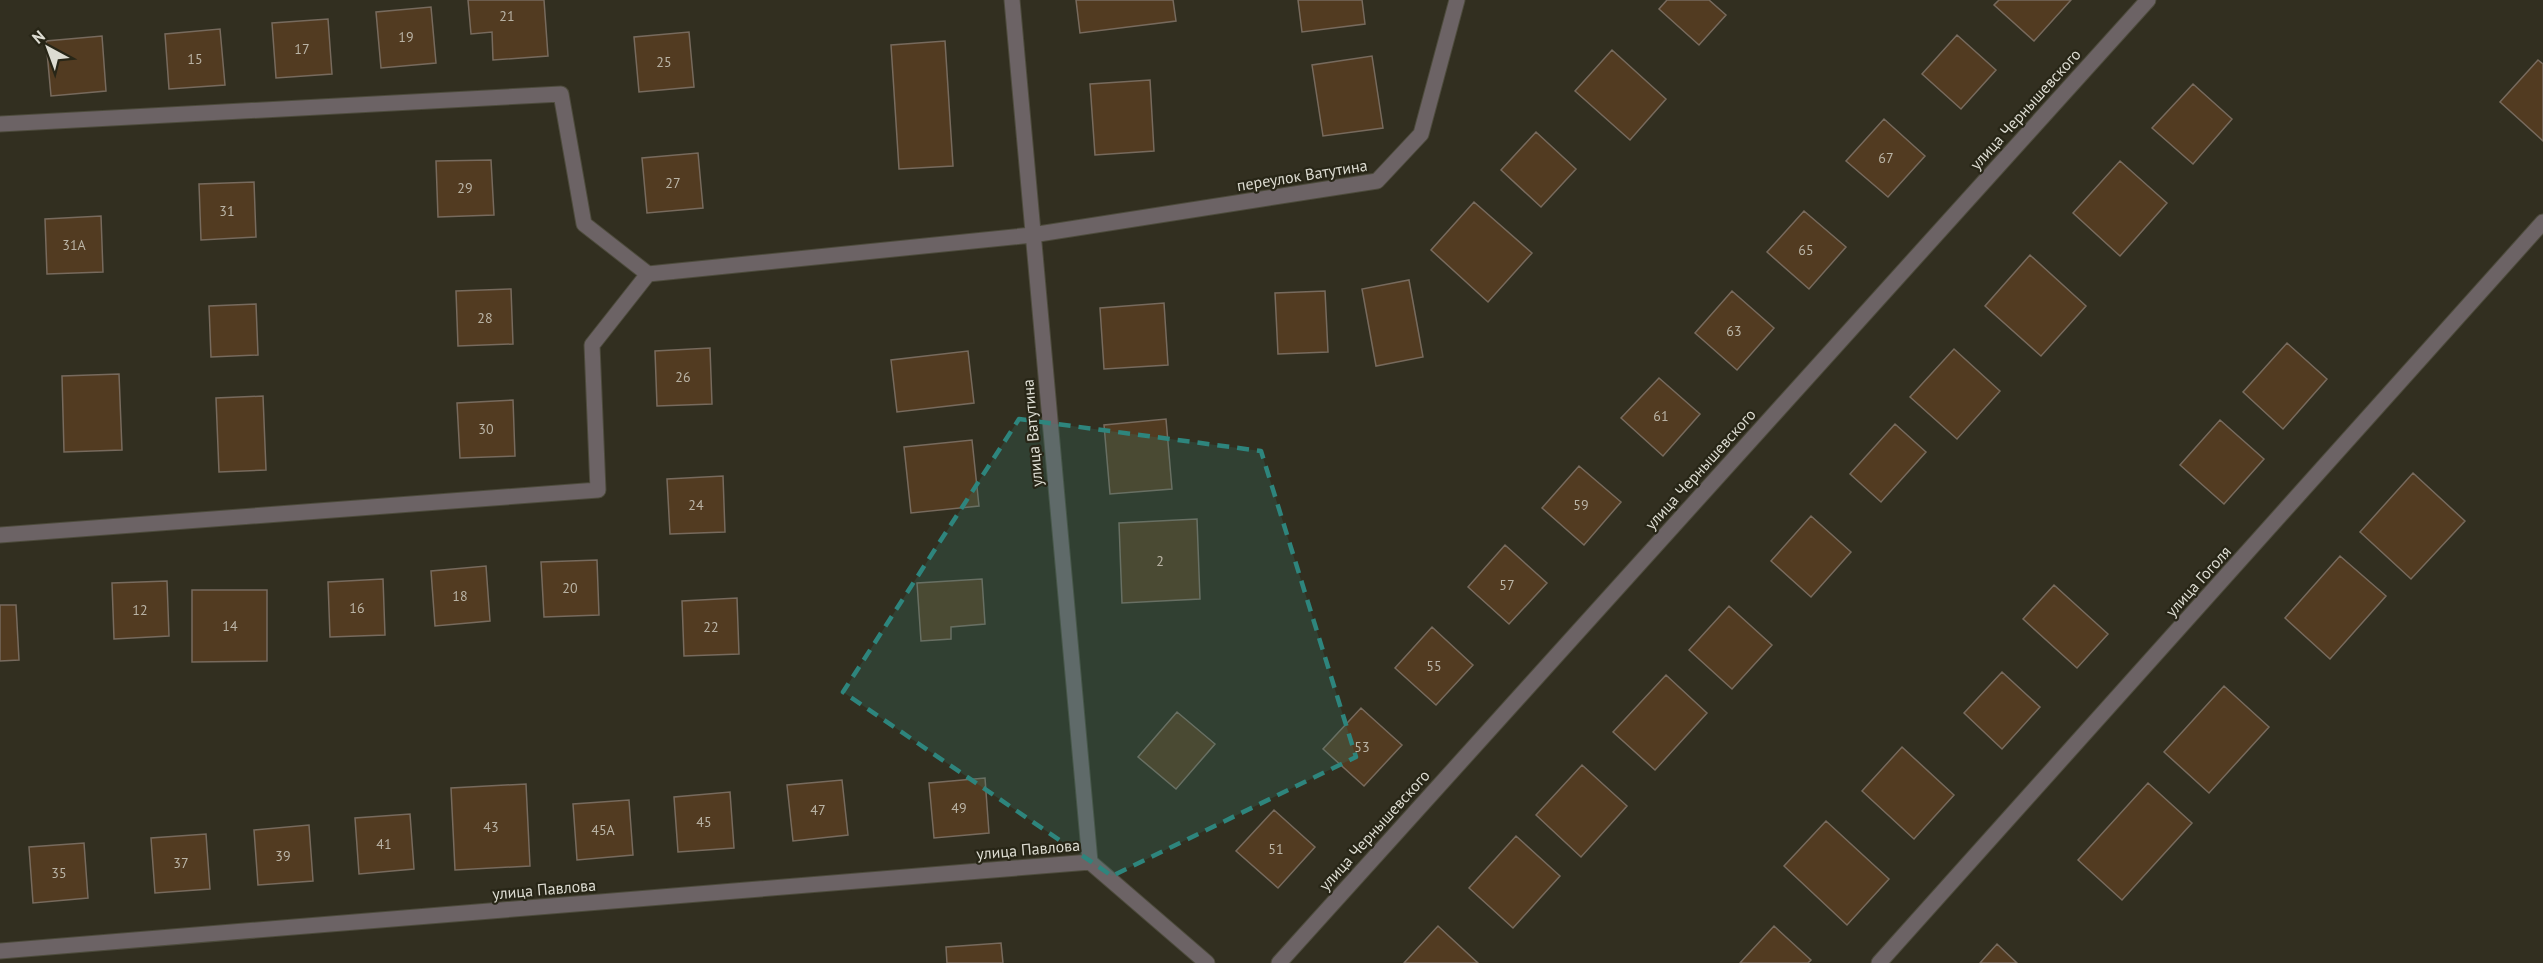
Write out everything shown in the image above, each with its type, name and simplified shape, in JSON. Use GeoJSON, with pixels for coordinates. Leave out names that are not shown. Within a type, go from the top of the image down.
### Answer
{"type":"FeatureCollection","features":[{"type":"Feature","properties":{"kind":"street","name":"улица Ватутина"},"geometry":{"type":"LineString","coordinates":[[1012,0],[1090,862]]}},
{"type":"Feature","properties":{"kind":"street","name":"переулок Ватутина"},"geometry":{"type":"LineString","coordinates":[[648,274],[1032,235],[1377,182],[1421,134],[1457,0]]}},
{"type":"Feature","properties":{"kind":"street","name":"улица Чернышевского"},"geometry":{"type":"LineString","coordinates":[[1279,963],[2148,0]]}},
{"type":"Feature","properties":{"kind":"street"},"geometry":{"type":"LineString","coordinates":[[0,124],[561,93],[584,224],[648,274],[592,345],[598,490],[0,535]]}},
{"type":"Feature","properties":{"kind":"street","name":"улица Гоголя"},"geometry":{"type":"LineString","coordinates":[[1879,963],[2543,222]]}},
{"type":"Feature","properties":{"kind":"street"},"geometry":{"type":"LineString","coordinates":[[1090,862],[1207,963]]}},
{"type":"Feature","properties":{"kind":"street","name":"улица Павлова"},"geometry":{"type":"LineString","coordinates":[[0,951],[1090,862]]}},
{"type":"Feature","properties":{"kind":"highlighted area"},"geometry":{"type":"Polygon","coordinates":[[[1019,419],[1261,451],[1356,757],[1112,876],[843,692],[1019,419]]]}},
{"type":"Feature","properties":{"kind":"building"},"geometry":{"type":"Polygon","coordinates":[[[468,0],[544,0],[548,56],[493,60],[492,32],[471,34],[468,0]]]}},
{"type":"Feature","properties":{"kind":"building"},"geometry":{"type":"Polygon","coordinates":[[[1076,0],[1173,0],[1176,21],[1080,33],[1076,0]]]}},
{"type":"Feature","properties":{"kind":"building"},"geometry":{"type":"Polygon","coordinates":[[[1298,0],[1362,0],[1365,24],[1302,32],[1298,0]]]}},
{"type":"Feature","properties":{"kind":"building"},"geometry":{"type":"Polygon","coordinates":[[[1667,0],[1709,0],[1726,15],[1699,45],[1659,9],[1667,0]]]}},
{"type":"Feature","properties":{"kind":"building"},"geometry":{"type":"Polygon","coordinates":[[[1999,0],[2071,0],[2034,41],[1994,5],[1999,0]]]}},
{"type":"Feature","properties":{"kind":"building"},"geometry":{"type":"Polygon","coordinates":[[[431,7],[436,63],[381,68],[376,12],[431,7]]]}},
{"type":"Feature","properties":{"kind":"building"},"geometry":{"type":"Polygon","coordinates":[[[328,19],[332,74],[276,78],[272,23],[328,19]]]}},
{"type":"Feature","properties":{"kind":"building"},"geometry":{"type":"Polygon","coordinates":[[[220,29],[225,85],[169,89],[165,34],[220,29]]]}},
{"type":"Feature","properties":{"kind":"building"},"geometry":{"type":"Polygon","coordinates":[[[689,32],[694,87],[639,92],[634,37],[689,32]]]}},
{"type":"Feature","properties":{"kind":"building"},"geometry":{"type":"Polygon","coordinates":[[[1957,35],[1996,70],[1961,109],[1922,74],[1957,35]]]}},
{"type":"Feature","properties":{"kind":"building"},"geometry":{"type":"Polygon","coordinates":[[[102,36],[106,91],[51,96],[46,41],[102,36]]]}},
{"type":"Feature","properties":{"kind":"building"},"geometry":{"type":"Polygon","coordinates":[[[945,41],[953,166],[899,169],[891,45],[945,41]]]}},
{"type":"Feature","properties":{"kind":"building"},"geometry":{"type":"Polygon","coordinates":[[[1612,50],[1666,99],[1630,140],[1575,91],[1612,50]]]}},
{"type":"Feature","properties":{"kind":"building"},"geometry":{"type":"Polygon","coordinates":[[[1372,56],[1383,128],[1323,136],[1312,65],[1372,56]]]}},
{"type":"Feature","properties":{"kind":"building"},"geometry":{"type":"Polygon","coordinates":[[[2538,60],[2543,64],[2543,141],[2500,102],[2538,60]]]}},
{"type":"Feature","properties":{"kind":"building"},"geometry":{"type":"Polygon","coordinates":[[[1150,80],[1154,151],[1095,155],[1090,84],[1150,80]]]}},
{"type":"Feature","properties":{"kind":"building"},"geometry":{"type":"Polygon","coordinates":[[[2193,84],[2232,119],[2193,164],[2152,128],[2193,84]]]}},
{"type":"Feature","properties":{"kind":"building"},"geometry":{"type":"Polygon","coordinates":[[[1884,119],[1925,156],[1888,197],[1846,161],[1884,119]]]}},
{"type":"Feature","properties":{"kind":"building"},"geometry":{"type":"Polygon","coordinates":[[[1536,132],[1576,169],[1541,207],[1501,170],[1536,132]]]}},
{"type":"Feature","properties":{"kind":"building"},"geometry":{"type":"Polygon","coordinates":[[[698,153],[703,208],[647,213],[642,158],[698,153]]]}},
{"type":"Feature","properties":{"kind":"building"},"geometry":{"type":"Polygon","coordinates":[[[491,160],[494,215],[438,217],[436,161],[491,160]]]}},
{"type":"Feature","properties":{"kind":"building"},"geometry":{"type":"Polygon","coordinates":[[[2120,161],[2167,203],[2120,256],[2073,213],[2120,161]]]}},
{"type":"Feature","properties":{"kind":"building"},"geometry":{"type":"Polygon","coordinates":[[[254,182],[256,237],[201,240],[199,184],[254,182]]]}},
{"type":"Feature","properties":{"kind":"building"},"geometry":{"type":"Polygon","coordinates":[[[1474,202],[1532,253],[1488,302],[1431,250],[1474,202]]]}},
{"type":"Feature","properties":{"kind":"building"},"geometry":{"type":"Polygon","coordinates":[[[1804,211],[1846,247],[1809,289],[1767,252],[1804,211]]]}},
{"type":"Feature","properties":{"kind":"building"},"geometry":{"type":"Polygon","coordinates":[[[101,216],[103,272],[47,274],[45,219],[101,216]]]}},
{"type":"Feature","properties":{"kind":"building"},"geometry":{"type":"Polygon","coordinates":[[[2030,255],[2086,306],[2041,356],[1985,306],[2030,255]]]}},
{"type":"Feature","properties":{"kind":"building"},"geometry":{"type":"Polygon","coordinates":[[[1409,280],[1423,357],[1376,366],[1362,289],[1409,280]]]}},
{"type":"Feature","properties":{"kind":"building"},"geometry":{"type":"Polygon","coordinates":[[[511,289],[513,344],[458,346],[456,291],[511,289]]]}},
{"type":"Feature","properties":{"kind":"building"},"geometry":{"type":"Polygon","coordinates":[[[1325,291],[1328,352],[1278,354],[1275,293],[1325,291]]]}},
{"type":"Feature","properties":{"kind":"building"},"geometry":{"type":"Polygon","coordinates":[[[1732,291],[1774,328],[1737,370],[1695,333],[1732,291]]]}},
{"type":"Feature","properties":{"kind":"building"},"geometry":{"type":"Polygon","coordinates":[[[1164,303],[1168,365],[1104,369],[1100,308],[1164,303]]]}},
{"type":"Feature","properties":{"kind":"building"},"geometry":{"type":"Polygon","coordinates":[[[256,304],[258,355],[211,357],[209,306],[256,304]]]}},
{"type":"Feature","properties":{"kind":"building"},"geometry":{"type":"Polygon","coordinates":[[[2287,343],[2327,379],[2283,429],[2243,392],[2287,343]]]}},
{"type":"Feature","properties":{"kind":"building"},"geometry":{"type":"Polygon","coordinates":[[[710,348],[712,404],[657,406],[655,351],[710,348]]]}},
{"type":"Feature","properties":{"kind":"building"},"geometry":{"type":"Polygon","coordinates":[[[1954,349],[2000,391],[1957,439],[1910,397],[1954,349]]]}},
{"type":"Feature","properties":{"kind":"building"},"geometry":{"type":"Polygon","coordinates":[[[968,351],[974,403],[897,412],[891,360],[968,351]]]}},
{"type":"Feature","properties":{"kind":"building"},"geometry":{"type":"Polygon","coordinates":[[[119,374],[122,450],[64,452],[62,376],[119,374]]]}},
{"type":"Feature","properties":{"kind":"building"},"geometry":{"type":"Polygon","coordinates":[[[1659,378],[1700,414],[1663,456],[1621,418],[1659,378]]]}},
{"type":"Feature","properties":{"kind":"building"},"geometry":{"type":"Polygon","coordinates":[[[263,396],[266,470],[219,472],[216,398],[263,396]]]}},
{"type":"Feature","properties":{"kind":"building"},"geometry":{"type":"Polygon","coordinates":[[[513,400],[515,456],[460,458],[457,403],[513,400]]]}},
{"type":"Feature","properties":{"kind":"building"},"geometry":{"type":"Polygon","coordinates":[[[1166,419],[1172,489],[1110,494],[1104,425],[1166,419]]]}},
{"type":"Feature","properties":{"kind":"building"},"geometry":{"type":"Polygon","coordinates":[[[2220,420],[2264,459],[2224,504],[2180,465],[2220,420]]]}},
{"type":"Feature","properties":{"kind":"building"},"geometry":{"type":"Polygon","coordinates":[[[1895,424],[1926,452],[1881,502],[1850,474],[1895,424]]]}},
{"type":"Feature","properties":{"kind":"building"},"geometry":{"type":"Polygon","coordinates":[[[972,440],[979,506],[911,513],[904,447],[972,440]]]}},
{"type":"Feature","properties":{"kind":"building"},"geometry":{"type":"Polygon","coordinates":[[[1579,466],[1621,502],[1584,545],[1542,508],[1579,466]]]}},
{"type":"Feature","properties":{"kind":"building"},"geometry":{"type":"Polygon","coordinates":[[[2413,473],[2465,521],[2411,579],[2360,532],[2413,473]]]}},
{"type":"Feature","properties":{"kind":"building"},"geometry":{"type":"Polygon","coordinates":[[[723,476],[725,532],[670,534],[667,479],[723,476]]]}},
{"type":"Feature","properties":{"kind":"building"},"geometry":{"type":"Polygon","coordinates":[[[1811,516],[1851,552],[1811,597],[1771,561],[1811,516]]]}},
{"type":"Feature","properties":{"kind":"building"},"geometry":{"type":"Polygon","coordinates":[[[1197,519],[1200,599],[1122,603],[1119,523],[1197,519]]]}},
{"type":"Feature","properties":{"kind":"building"},"geometry":{"type":"Polygon","coordinates":[[[1505,545],[1547,583],[1509,624],[1468,587],[1505,545]]]}},
{"type":"Feature","properties":{"kind":"building"},"geometry":{"type":"Polygon","coordinates":[[[2340,556],[2386,596],[2330,659],[2285,618],[2340,556]]]}},
{"type":"Feature","properties":{"kind":"building"},"geometry":{"type":"Polygon","coordinates":[[[597,560],[599,615],[544,617],[541,562],[597,560]]]}},
{"type":"Feature","properties":{"kind":"building"},"geometry":{"type":"Polygon","coordinates":[[[486,566],[490,621],[435,626],[431,571],[486,566]]]}},
{"type":"Feature","properties":{"kind":"building"},"geometry":{"type":"Polygon","coordinates":[[[383,579],[385,635],[330,637],[328,582],[383,579]]]}},
{"type":"Feature","properties":{"kind":"building"},"geometry":{"type":"Polygon","coordinates":[[[982,579],[985,624],[951,627],[951,639],[921,641],[917,583],[982,579]]]}},
{"type":"Feature","properties":{"kind":"building"},"geometry":{"type":"Polygon","coordinates":[[[167,581],[169,636],[114,639],[112,583],[167,581]]]}},
{"type":"Feature","properties":{"kind":"building"},"geometry":{"type":"Polygon","coordinates":[[[2054,585],[2108,634],[2077,668],[2023,619],[2054,585]]]}},
{"type":"Feature","properties":{"kind":"building"},"geometry":{"type":"Polygon","coordinates":[[[192,590],[267,590],[267,661],[192,662],[192,590]]]}},
{"type":"Feature","properties":{"kind":"building"},"geometry":{"type":"Polygon","coordinates":[[[737,598],[739,654],[684,656],[682,601],[737,598]]]}},
{"type":"Feature","properties":{"kind":"building"},"geometry":{"type":"Polygon","coordinates":[[[0,605],[16,605],[19,660],[0,661],[0,605]]]}},
{"type":"Feature","properties":{"kind":"building"},"geometry":{"type":"Polygon","coordinates":[[[1729,606],[1772,645],[1732,689],[1689,650],[1729,606]]]}},
{"type":"Feature","properties":{"kind":"building"},"geometry":{"type":"Polygon","coordinates":[[[1432,627],[1473,665],[1436,705],[1395,668],[1432,627]]]}},
{"type":"Feature","properties":{"kind":"building"},"geometry":{"type":"Polygon","coordinates":[[[2002,672],[2040,707],[2002,749],[1964,713],[2002,672]]]}},
{"type":"Feature","properties":{"kind":"building"},"geometry":{"type":"Polygon","coordinates":[[[1666,675],[1707,713],[1655,770],[1613,732],[1666,675]]]}},
{"type":"Feature","properties":{"kind":"building"},"geometry":{"type":"Polygon","coordinates":[[[2224,686],[2269,727],[2209,793],[2164,752],[2224,686]]]}},
{"type":"Feature","properties":{"kind":"building"},"geometry":{"type":"Polygon","coordinates":[[[1361,708],[1402,745],[1364,786],[1323,749],[1361,708]]]}},
{"type":"Feature","properties":{"kind":"building"},"geometry":{"type":"Polygon","coordinates":[[[1177,712],[1215,744],[1176,789],[1138,757],[1177,712]]]}},
{"type":"Feature","properties":{"kind":"building"},"geometry":{"type":"Polygon","coordinates":[[[1902,747],[1954,795],[1914,839],[1862,791],[1902,747]]]}},
{"type":"Feature","properties":{"kind":"building"},"geometry":{"type":"Polygon","coordinates":[[[1582,765],[1627,806],[1581,857],[1536,815],[1582,765]]]}},
{"type":"Feature","properties":{"kind":"building"},"geometry":{"type":"Polygon","coordinates":[[[985,778],[989,833],[934,838],[929,783],[985,778]]]}},
{"type":"Feature","properties":{"kind":"building"},"geometry":{"type":"Polygon","coordinates":[[[842,780],[848,835],[793,841],[787,785],[842,780]]]}},
{"type":"Feature","properties":{"kind":"building"},"geometry":{"type":"Polygon","coordinates":[[[2148,783],[2192,823],[2122,900],[2078,860],[2148,783]]]}},
{"type":"Feature","properties":{"kind":"building"},"geometry":{"type":"Polygon","coordinates":[[[526,784],[530,866],[455,870],[451,788],[526,784]]]}},
{"type":"Feature","properties":{"kind":"building"},"geometry":{"type":"Polygon","coordinates":[[[730,792],[734,848],[678,852],[674,797],[730,792]]]}},
{"type":"Feature","properties":{"kind":"building"},"geometry":{"type":"Polygon","coordinates":[[[629,800],[633,855],[577,860],[573,804],[629,800]]]}},
{"type":"Feature","properties":{"kind":"building"},"geometry":{"type":"Polygon","coordinates":[[[1274,810],[1315,847],[1278,888],[1236,851],[1274,810]]]}},
{"type":"Feature","properties":{"kind":"building"},"geometry":{"type":"Polygon","coordinates":[[[410,814],[414,869],[359,874],[355,818],[410,814]]]}},
{"type":"Feature","properties":{"kind":"building"},"geometry":{"type":"Polygon","coordinates":[[[1826,821],[1889,879],[1847,925],[1784,866],[1826,821]]]}},
{"type":"Feature","properties":{"kind":"building"},"geometry":{"type":"Polygon","coordinates":[[[309,825],[313,881],[258,885],[254,830],[309,825]]]}},
{"type":"Feature","properties":{"kind":"building"},"geometry":{"type":"Polygon","coordinates":[[[206,834],[210,889],[155,893],[151,838],[206,834]]]}},
{"type":"Feature","properties":{"kind":"building"},"geometry":{"type":"Polygon","coordinates":[[[1516,836],[1560,876],[1513,928],[1469,888],[1516,836]]]}},
{"type":"Feature","properties":{"kind":"building"},"geometry":{"type":"Polygon","coordinates":[[[84,843],[88,898],[33,903],[29,847],[84,843]]]}},
{"type":"Feature","properties":{"kind":"building"},"geometry":{"type":"Polygon","coordinates":[[[1438,926],[1478,963],[1404,963],[1438,926]]]}},
{"type":"Feature","properties":{"kind":"building"},"geometry":{"type":"Polygon","coordinates":[[[1774,926],[1811,960],[1808,963],[1740,963],[1774,926]]]}},
{"type":"Feature","properties":{"kind":"building"},"geometry":{"type":"Polygon","coordinates":[[[1001,943],[1003,963],[947,963],[946,947],[1001,943]]]}},
{"type":"Feature","properties":{"kind":"building"},"geometry":{"type":"Polygon","coordinates":[[[1997,944],[2017,963],[1980,963],[1997,944]]]}}]}
